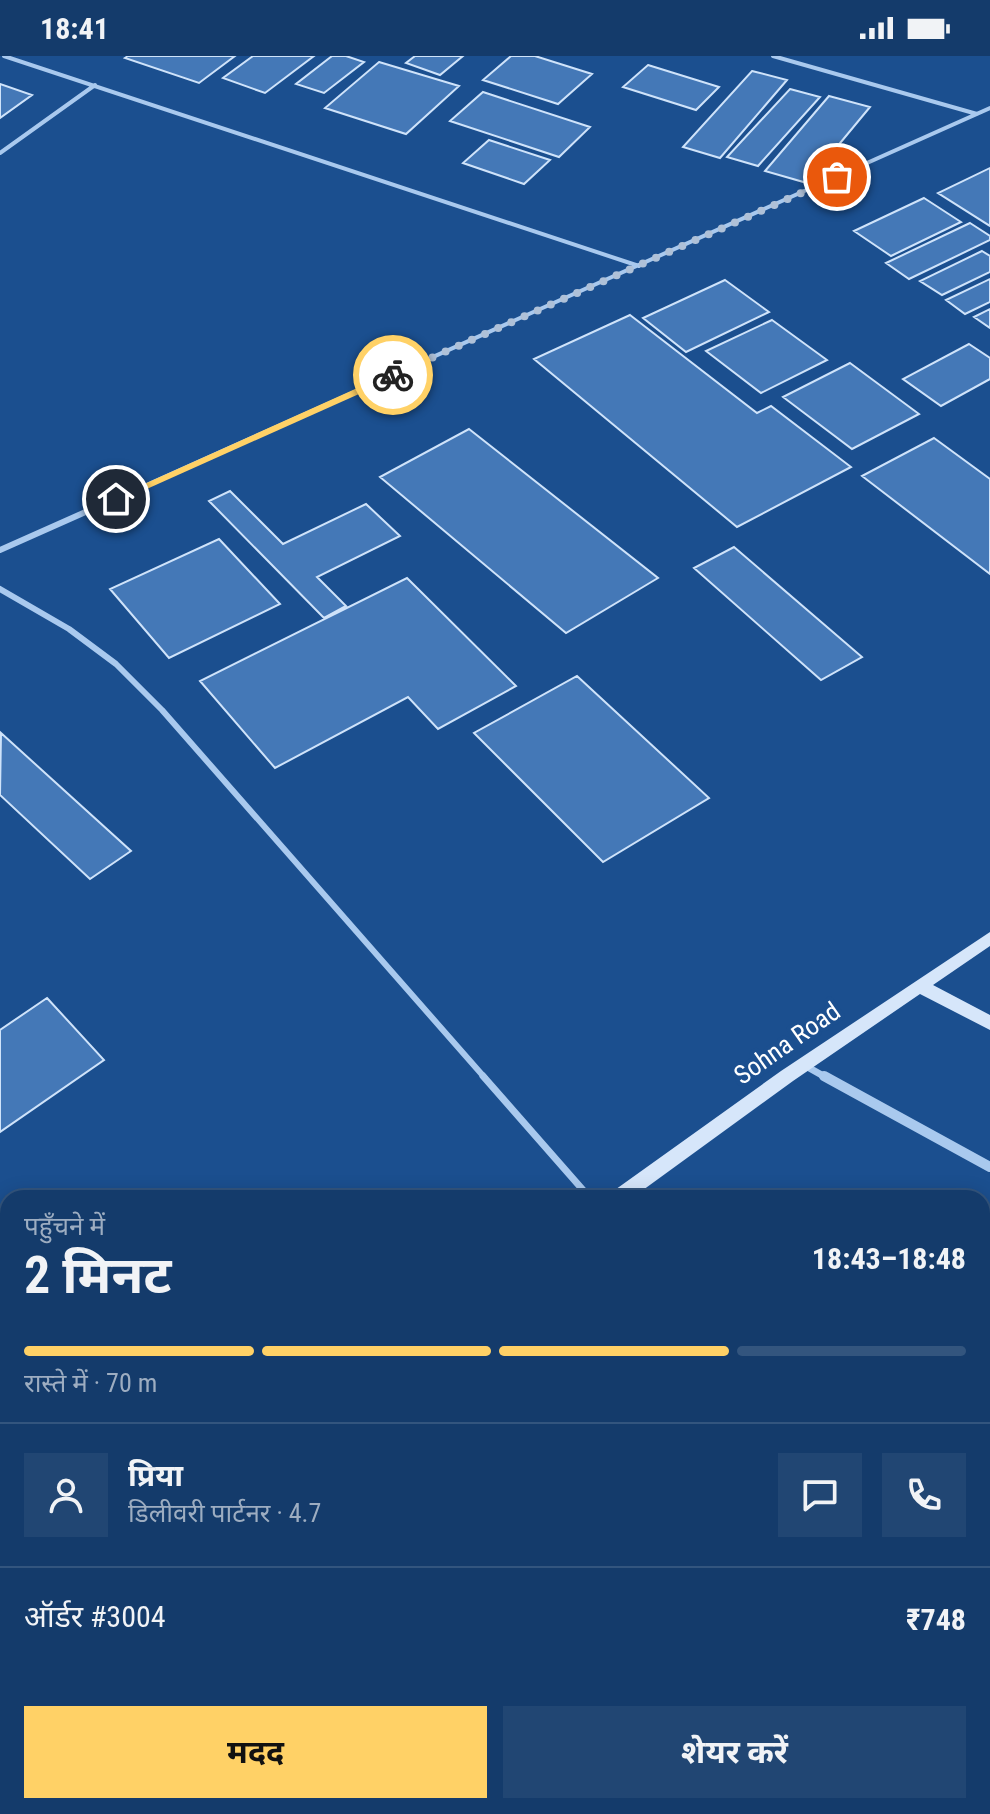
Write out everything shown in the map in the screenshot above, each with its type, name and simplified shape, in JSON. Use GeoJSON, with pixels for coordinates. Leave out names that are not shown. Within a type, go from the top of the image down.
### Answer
{"type":"FeatureCollection","features":[{"type":"Feature","properties":{"kind":"main road","name":"Sohna Road"},"geometry":{"type":"LineString","coordinates":[[629,1190],[803,1065],[990,938]]}},
{"type":"Feature","properties":{"kind":"main road"},"geometry":{"type":"LineString","coordinates":[[919,986],[990,1023]]}},
{"type":"Feature","properties":{"kind":"street"},"geometry":{"type":"LineString","coordinates":[[803,1065],[990,1167]]}},
{"type":"Feature","properties":{"kind":"lane"},"geometry":{"type":"LineString","coordinates":[[4,56],[639,266]]}},
{"type":"Feature","properties":{"kind":"lane"},"geometry":{"type":"LineString","coordinates":[[773,56],[978,114]]}},
{"type":"Feature","properties":{"kind":"lane"},"geometry":{"type":"LineString","coordinates":[[0,153],[95,85]]}},
{"type":"Feature","properties":{"kind":"lane"},"geometry":{"type":"LineString","coordinates":[[0,550],[990,108]]}},
{"type":"Feature","properties":{"kind":"lane"},"geometry":{"type":"LineString","coordinates":[[0,589],[69,629],[116,664],[162,710],[583,1190]]}},
{"type":"Feature","properties":{"kind":"building"},"geometry":{"type":"Polygon","coordinates":[[[235,56],[199,83],[125,58],[235,56]]]}},
{"type":"Feature","properties":{"kind":"building"},"geometry":{"type":"Polygon","coordinates":[[[253,56],[314,56],[265,93],[223,78],[253,56]]]}},
{"type":"Feature","properties":{"kind":"building"},"geometry":{"type":"Polygon","coordinates":[[[332,56],[346,56],[364,62],[324,93],[296,84],[332,56]]]}},
{"type":"Feature","properties":{"kind":"building"},"geometry":{"type":"Polygon","coordinates":[[[415,56],[463,56],[440,75],[406,63],[415,56]]]}},
{"type":"Feature","properties":{"kind":"building"},"geometry":{"type":"Polygon","coordinates":[[[511,56],[535,56],[592,74],[558,104],[483,80],[511,56]]]}},
{"type":"Feature","properties":{"kind":"building"},"geometry":{"type":"Polygon","coordinates":[[[379,62],[459,86],[406,134],[325,108],[379,62]]]}},
{"type":"Feature","properties":{"kind":"building"},"geometry":{"type":"Polygon","coordinates":[[[648,65],[719,87],[696,110],[623,87],[648,65]]]}},
{"type":"Feature","properties":{"kind":"building"},"geometry":{"type":"Polygon","coordinates":[[[752,71],[787,80],[720,158],[683,147],[752,71]]]}},
{"type":"Feature","properties":{"kind":"building"},"geometry":{"type":"Polygon","coordinates":[[[0,84],[32,95],[0,118],[0,84]]]}},
{"type":"Feature","properties":{"kind":"building"},"geometry":{"type":"Polygon","coordinates":[[[790,89],[820,97],[758,166],[727,157],[790,89]]]}},
{"type":"Feature","properties":{"kind":"building"},"geometry":{"type":"Polygon","coordinates":[[[483,92],[590,127],[559,157],[450,121],[483,92]]]}},
{"type":"Feature","properties":{"kind":"building"},"geometry":{"type":"Polygon","coordinates":[[[829,96],[870,107],[807,183],[765,171],[829,96]]]}},
{"type":"Feature","properties":{"kind":"building"},"geometry":{"type":"Polygon","coordinates":[[[489,140],[550,160],[524,184],[463,163],[489,140]]]}},
{"type":"Feature","properties":{"kind":"building"},"geometry":{"type":"Polygon","coordinates":[[[990,168],[990,226],[938,193],[990,168]]]}},
{"type":"Feature","properties":{"kind":"building"},"geometry":{"type":"Polygon","coordinates":[[[924,198],[961,222],[891,256],[854,231],[924,198]]]}},
{"type":"Feature","properties":{"kind":"building"},"geometry":{"type":"Polygon","coordinates":[[[970,223],[990,236],[990,240],[909,279],[886,263],[970,223]]]}},
{"type":"Feature","properties":{"kind":"building"},"geometry":{"type":"Polygon","coordinates":[[[982,251],[990,256],[990,272],[942,295],[920,281],[982,251]]]}},
{"type":"Feature","properties":{"kind":"building"},"geometry":{"type":"Polygon","coordinates":[[[990,279],[990,302],[965,314],[946,300],[990,279]]]}},
{"type":"Feature","properties":{"kind":"building"},"geometry":{"type":"Polygon","coordinates":[[[725,280],[769,312],[686,352],[643,318],[725,280]]]}},
{"type":"Feature","properties":{"kind":"building"},"geometry":{"type":"Polygon","coordinates":[[[990,309],[990,328],[974,317],[990,309]]]}},
{"type":"Feature","properties":{"kind":"building"},"geometry":{"type":"Polygon","coordinates":[[[630,315],[757,413],[771,406],[851,467],[737,527],[534,359],[630,315]]]}},
{"type":"Feature","properties":{"kind":"building"},"geometry":{"type":"Polygon","coordinates":[[[772,320],[827,360],[761,393],[706,351],[772,320]]]}},
{"type":"Feature","properties":{"kind":"building"},"geometry":{"type":"Polygon","coordinates":[[[969,344],[990,358],[990,379],[941,406],[903,379],[969,344]]]}},
{"type":"Feature","properties":{"kind":"building"},"geometry":{"type":"Polygon","coordinates":[[[850,363],[919,414],[852,449],[783,397],[850,363]]]}},
{"type":"Feature","properties":{"kind":"building"},"geometry":{"type":"Polygon","coordinates":[[[469,429],[658,578],[566,633],[380,477],[469,429]]]}},
{"type":"Feature","properties":{"kind":"building"},"geometry":{"type":"Polygon","coordinates":[[[934,438],[990,479],[990,574],[862,476],[934,438]]]}},
{"type":"Feature","properties":{"kind":"building"},"geometry":{"type":"Polygon","coordinates":[[[230,491],[283,544],[366,504],[400,536],[317,577],[346,606],[324,618],[209,501],[230,491]]]}},
{"type":"Feature","properties":{"kind":"building"},"geometry":{"type":"Polygon","coordinates":[[[219,539],[280,604],[169,658],[110,589],[219,539]]]}},
{"type":"Feature","properties":{"kind":"building"},"geometry":{"type":"Polygon","coordinates":[[[734,547],[862,657],[821,680],[694,568],[734,547]]]}},
{"type":"Feature","properties":{"kind":"building"},"geometry":{"type":"Polygon","coordinates":[[[407,578],[516,686],[438,729],[408,697],[275,768],[200,681],[407,578]]]}},
{"type":"Feature","properties":{"kind":"building"},"geometry":{"type":"Polygon","coordinates":[[[577,676],[709,798],[603,862],[474,733],[577,676]]]}},
{"type":"Feature","properties":{"kind":"building"},"geometry":{"type":"Polygon","coordinates":[[[1,733],[131,851],[90,879],[0,795],[1,733]]]}},
{"type":"Feature","properties":{"kind":"building"},"geometry":{"type":"Polygon","coordinates":[[[47,998],[104,1060],[0,1132],[0,1030],[47,998]]]}},
{"type":"Feature","properties":{"kind":"way so far"},"geometry":{"type":"LineString","coordinates":[[393,375],[837,177]]}},
{"type":"Feature","properties":{"kind":"route"},"geometry":{"type":"LineString","coordinates":[[116,499],[393,375]]}}]}
